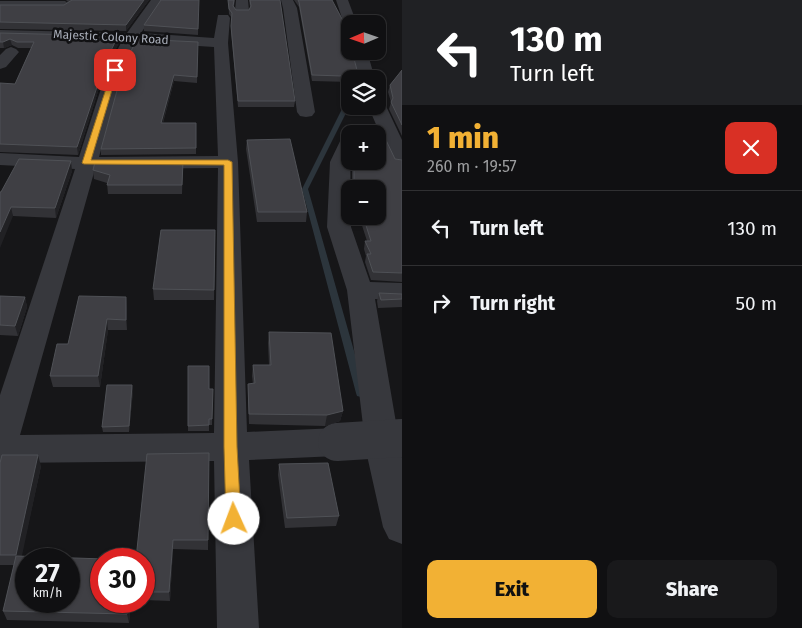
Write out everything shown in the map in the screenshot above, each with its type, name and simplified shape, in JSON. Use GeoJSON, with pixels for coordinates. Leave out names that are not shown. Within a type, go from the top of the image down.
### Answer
{"type":"FeatureCollection","features":[{"type":"Feature","properties":{"kind":"street"},"geometry":{"type":"LineString","coordinates":[[157,0],[131,37],[115,70],[0,448],[230,447],[402,438]]}},
{"type":"Feature","properties":{"kind":"street"},"geometry":{"type":"LineString","coordinates":[[287,0],[292,18],[306,112]]}},
{"type":"Feature","properties":{"kind":"street"},"geometry":{"type":"LineString","coordinates":[[342,0],[347,15]]}},
{"type":"Feature","properties":{"kind":"street"},"geometry":{"type":"LineString","coordinates":[[0,5],[67,3]]}},
{"type":"Feature","properties":{"kind":"street"},"geometry":{"type":"LineString","coordinates":[[48,34],[67,3]]}},
{"type":"Feature","properties":{"kind":"street"},"geometry":{"type":"LineString","coordinates":[[224,18],[221,43],[228,162],[230,447],[238,628]]}},
{"type":"Feature","properties":{"kind":"street","name":"Majestic Colony Road"},"geometry":{"type":"LineString","coordinates":[[0,34],[131,37],[221,43]]}},
{"type":"Feature","properties":{"kind":"street"},"geometry":{"type":"LineString","coordinates":[[0,64],[11,52]]}},
{"type":"Feature","properties":{"kind":"street"},"geometry":{"type":"LineString","coordinates":[[402,161],[362,121],[340,162],[339,227],[360,290],[383,451],[402,527]]}},
{"type":"Feature","properties":{"kind":"street"},"geometry":{"type":"LineString","coordinates":[[0,158],[86,163],[228,162]]}},
{"type":"Feature","properties":{"kind":"street"},"geometry":{"type":"LineString","coordinates":[[360,290],[402,292]]}},
{"type":"Feature","properties":{"kind":"building"},"geometry":{"type":"Polygon","coordinates":[[[72,0],[144,0],[126,25],[0,22],[0,5],[64,5],[72,0]]]}},
{"type":"Feature","properties":{"kind":"building"},"geometry":{"type":"Polygon","coordinates":[[[161,0],[199,0],[198,29],[144,25],[161,0]]]}},
{"type":"Feature","properties":{"kind":"building"},"geometry":{"type":"Polygon","coordinates":[[[228,0],[234,0],[233,6],[236,10],[249,10],[251,6],[250,0],[280,0],[295,101],[238,101],[231,26],[232,13],[229,9],[228,0]]]}},
{"type":"Feature","properties":{"kind":"building"},"geometry":{"type":"Polygon","coordinates":[[[298,0],[332,0],[341,17],[341,60],[354,60],[357,70],[341,70],[341,76],[312,75],[298,0]]]}},
{"type":"Feature","properties":{"kind":"building"},"geometry":{"type":"Polygon","coordinates":[[[0,33],[118,36],[105,63],[77,147],[0,144],[0,83],[15,84],[34,42],[17,42],[10,39],[0,42],[0,33]]]}},
{"type":"Feature","properties":{"kind":"building"},"geometry":{"type":"Polygon","coordinates":[[[137,39],[198,42],[197,77],[174,75],[161,123],[196,123],[196,148],[101,149],[124,65],[137,39]]]}},
{"type":"Feature","properties":{"kind":"building"},"geometry":{"type":"Polygon","coordinates":[[[402,70],[402,125],[391,102],[393,98],[390,85],[402,70]]]}},
{"type":"Feature","properties":{"kind":"building"},"geometry":{"type":"Polygon","coordinates":[[[290,139],[307,212],[258,212],[247,140],[290,139]]]}},
{"type":"Feature","properties":{"kind":"building"},"geometry":{"type":"Polygon","coordinates":[[[386,140],[395,159],[402,160],[402,273],[373,272],[367,254],[371,254],[365,241],[371,241],[366,225],[386,225],[386,180],[354,180],[354,170],[386,170],[386,140]]]}},
{"type":"Feature","properties":{"kind":"building"},"geometry":{"type":"Polygon","coordinates":[[[19,159],[71,161],[55,208],[11,207],[0,232],[0,192],[19,159]]]}},
{"type":"Feature","properties":{"kind":"building"},"geometry":{"type":"Polygon","coordinates":[[[183,161],[182,185],[107,185],[110,175],[93,170],[95,162],[183,161]]]}},
{"type":"Feature","properties":{"kind":"building"},"geometry":{"type":"Polygon","coordinates":[[[161,230],[215,230],[214,290],[153,289],[161,230]]]}},
{"type":"Feature","properties":{"kind":"building"},"geometry":{"type":"Polygon","coordinates":[[[379,293],[402,294],[402,299],[381,300],[379,293]]]}},
{"type":"Feature","properties":{"kind":"building"},"geometry":{"type":"Polygon","coordinates":[[[0,296],[25,297],[15,326],[0,325],[0,296]]]}},
{"type":"Feature","properties":{"kind":"building"},"geometry":{"type":"Polygon","coordinates":[[[79,296],[126,297],[126,320],[107,319],[98,376],[50,376],[57,344],[68,344],[79,296]]]}},
{"type":"Feature","properties":{"kind":"building"},"geometry":{"type":"Polygon","coordinates":[[[269,332],[331,333],[343,411],[327,415],[249,414],[248,384],[255,383],[253,365],[271,365],[269,332]]]}},
{"type":"Feature","properties":{"kind":"building"},"geometry":{"type":"Polygon","coordinates":[[[188,366],[209,366],[209,389],[213,389],[212,419],[209,419],[209,425],[188,426],[188,366]]]}},
{"type":"Feature","properties":{"kind":"building"},"geometry":{"type":"Polygon","coordinates":[[[107,385],[132,385],[129,426],[102,427],[107,385]]]}},
{"type":"Feature","properties":{"kind":"building"},"geometry":{"type":"Polygon","coordinates":[[[209,453],[208,540],[173,540],[169,592],[155,592],[155,548],[137,548],[147,454],[209,453]]]}},
{"type":"Feature","properties":{"kind":"building"},"geometry":{"type":"Polygon","coordinates":[[[2,455],[38,455],[18,548],[15,548],[15,555],[0,555],[0,463],[2,455]]]}},
{"type":"Feature","properties":{"kind":"building"},"geometry":{"type":"Polygon","coordinates":[[[328,463],[339,516],[287,518],[279,464],[328,463]]]}},
{"type":"Feature","properties":{"kind":"building"},"geometry":{"type":"Polygon","coordinates":[[[80,558],[90,559],[90,613],[127,614],[80,613],[80,558]]]}},
{"type":"Feature","properties":{"kind":"building"},"geometry":{"type":"Polygon","coordinates":[[[15,560],[15,611],[3,611],[15,560]]]}},
{"type":"Feature","properties":{"kind":"waterway"},"geometry":{"type":"LineString","coordinates":[[342,115],[305,189],[361,393]]}},
{"type":"Feature","properties":{"kind":"route"},"geometry":{"type":"LineString","coordinates":[[115,70],[86,163],[228,162],[230,447],[234,519]]}}]}
